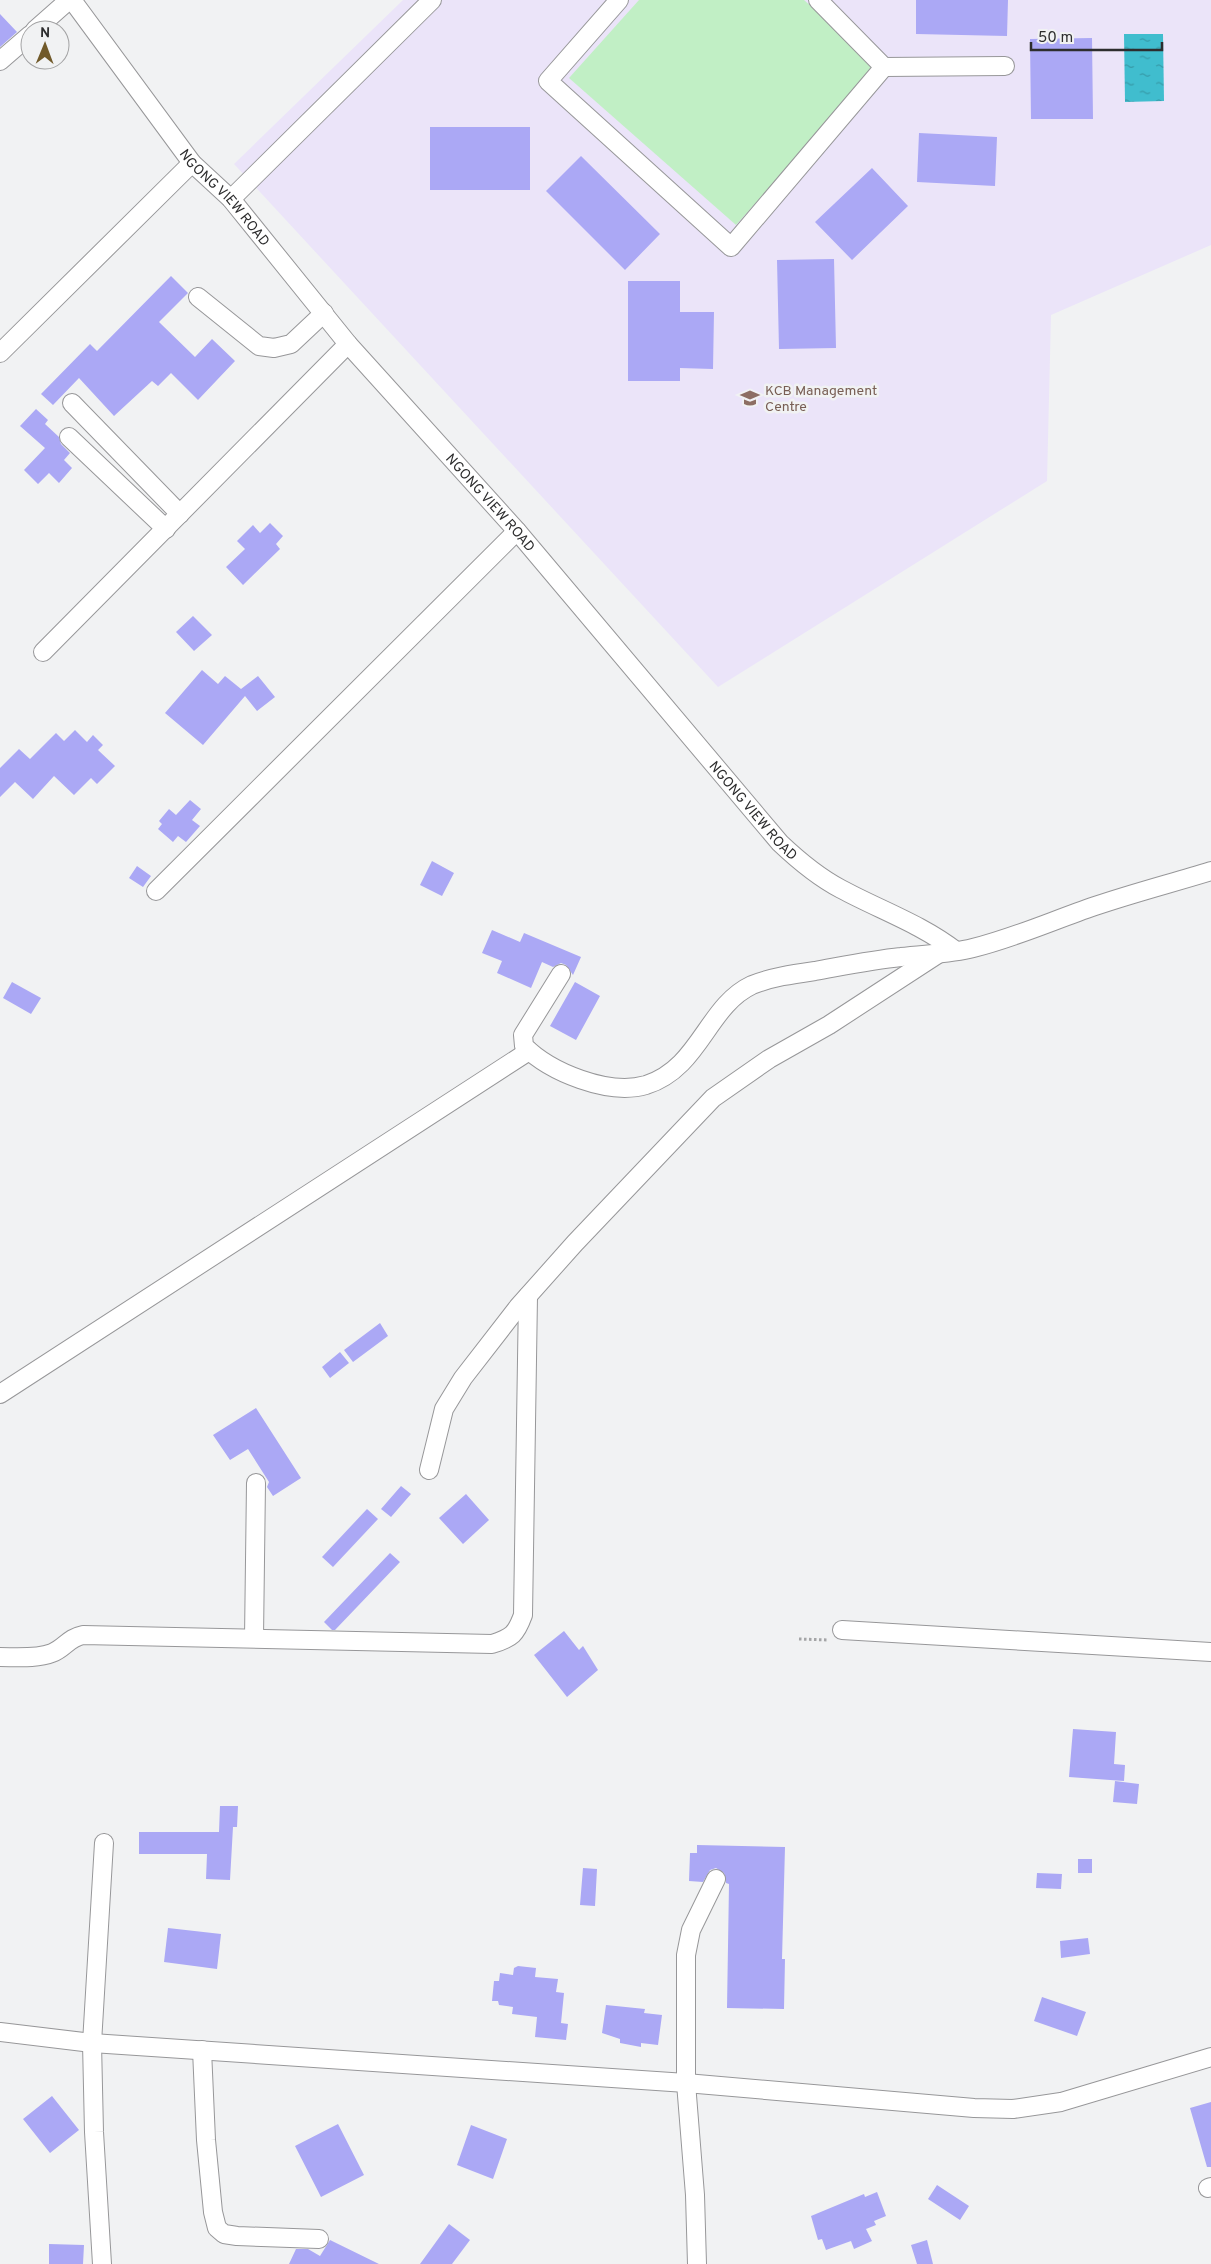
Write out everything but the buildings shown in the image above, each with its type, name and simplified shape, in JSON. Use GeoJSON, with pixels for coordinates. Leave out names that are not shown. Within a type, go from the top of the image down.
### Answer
{"type":"FeatureCollection","features":[{"type":"Feature","properties":{"kind":"street"},"geometry":{"type":"LineString","coordinates":[[47,20],[70,0]]}},
{"type":"Feature","properties":{"kind":"street","name":"NGONG VIEW ROAD"},"geometry":{"type":"LineString","coordinates":[[70,0],[192,163],[231,199],[348,344],[517,531],[780,843],[808,869],[840,889],[926,930],[948,951]]}},
{"type":"Feature","properties":{"kind":"street"},"geometry":{"type":"LineString","coordinates":[[231,199],[432,0]]}},
{"type":"Feature","properties":{"kind":"street"},"geometry":{"type":"LineString","coordinates":[[619,0],[548,81],[731,247],[884,67]]}},
{"type":"Feature","properties":{"kind":"street"},"geometry":{"type":"LineString","coordinates":[[818,0],[884,67],[1005,66]]}},
{"type":"Feature","properties":{"kind":"street"},"geometry":{"type":"LineString","coordinates":[[0,62],[20,44]]}},
{"type":"Feature","properties":{"kind":"street"},"geometry":{"type":"LineString","coordinates":[[0,353],[192,163]]}},
{"type":"Feature","properties":{"kind":"street"},"geometry":{"type":"LineString","coordinates":[[198,297],[259,346],[274,348],[291,344],[324,313]]}},
{"type":"Feature","properties":{"kind":"street"},"geometry":{"type":"LineString","coordinates":[[43,652],[348,344]]}},
{"type":"Feature","properties":{"kind":"street"},"geometry":{"type":"LineString","coordinates":[[72,404],[180,514]]}},
{"type":"Feature","properties":{"kind":"street"},"geometry":{"type":"LineString","coordinates":[[69,437],[166,528]]}},
{"type":"Feature","properties":{"kind":"street"},"geometry":{"type":"LineString","coordinates":[[156,891],[517,531]]}},
{"type":"Feature","properties":{"kind":"street"},"geometry":{"type":"LineString","coordinates":[[561,974],[523,1036],[524,1046],[575,1078],[620,1086],[645,1085],[659,1079],[686,1060],[714,1020],[734,996],[752,986],[778,977],[973,948],[1114,900],[1211,871]]}},
{"type":"Feature","properties":{"kind":"street"},"geometry":{"type":"LineString","coordinates":[[429,1470],[444,1409],[463,1378],[528,1296],[575,1243],[713,1098],[769,1059],[829,1025],[948,951]]}},
{"type":"Feature","properties":{"kind":"street"},"geometry":{"type":"LineString","coordinates":[[0,1394],[530,1051]]}},
{"type":"Feature","properties":{"kind":"street"},"geometry":{"type":"LineString","coordinates":[[0,1657],[38,1656],[54,1653],[73,1637],[83,1635],[492,1644],[510,1638],[523,1615],[528,1296]]}},
{"type":"Feature","properties":{"kind":"street"},"geometry":{"type":"LineString","coordinates":[[254,1638],[256,1483]]}},
{"type":"Feature","properties":{"kind":"street"},"geometry":{"type":"LineString","coordinates":[[842,1630],[1211,1652]]}},
{"type":"Feature","properties":{"kind":"street"},"geometry":{"type":"LineString","coordinates":[[102,2264],[94,2132],[92,2044],[104,1843]]}},
{"type":"Feature","properties":{"kind":"street"},"geometry":{"type":"LineString","coordinates":[[697,2264],[695,2195],[686,2083],[688,1942],[716,1879]]}},
{"type":"Feature","properties":{"kind":"street"},"geometry":{"type":"LineString","coordinates":[[0,2032],[92,2044],[686,2083],[974,2108],[1014,2109],[1060,2102],[1211,2057]]}},
{"type":"Feature","properties":{"kind":"street"},"geometry":{"type":"LineString","coordinates":[[202,2050],[206,2140],[213,2212],[217,2228],[224,2234],[237,2236],[319,2239]]}},
{"type":"Feature","properties":{"kind":"shaded area","name":"KCB Management Centre"},"geometry":{"type":"Polygon","coordinates":[[[403,0],[1211,0],[1211,245],[1051,315],[1047,481],[718,687],[234,164],[403,0]]]}},
{"type":"Feature","properties":{"kind":"green space"},"geometry":{"type":"Polygon","coordinates":[[[639,0],[804,0],[879,66],[736,225],[569,78],[639,0]]]}},
{"type":"Feature","properties":{"kind":"water"},"geometry":{"type":"Polygon","coordinates":[[[1124,34],[1163,34],[1164,101],[1125,102],[1124,34]]]}},
{"type":"Feature","properties":{"kind":"place","name":"KCB Management Centre"},"geometry":{"type":"Point","coordinates":[750,398]}}]}
